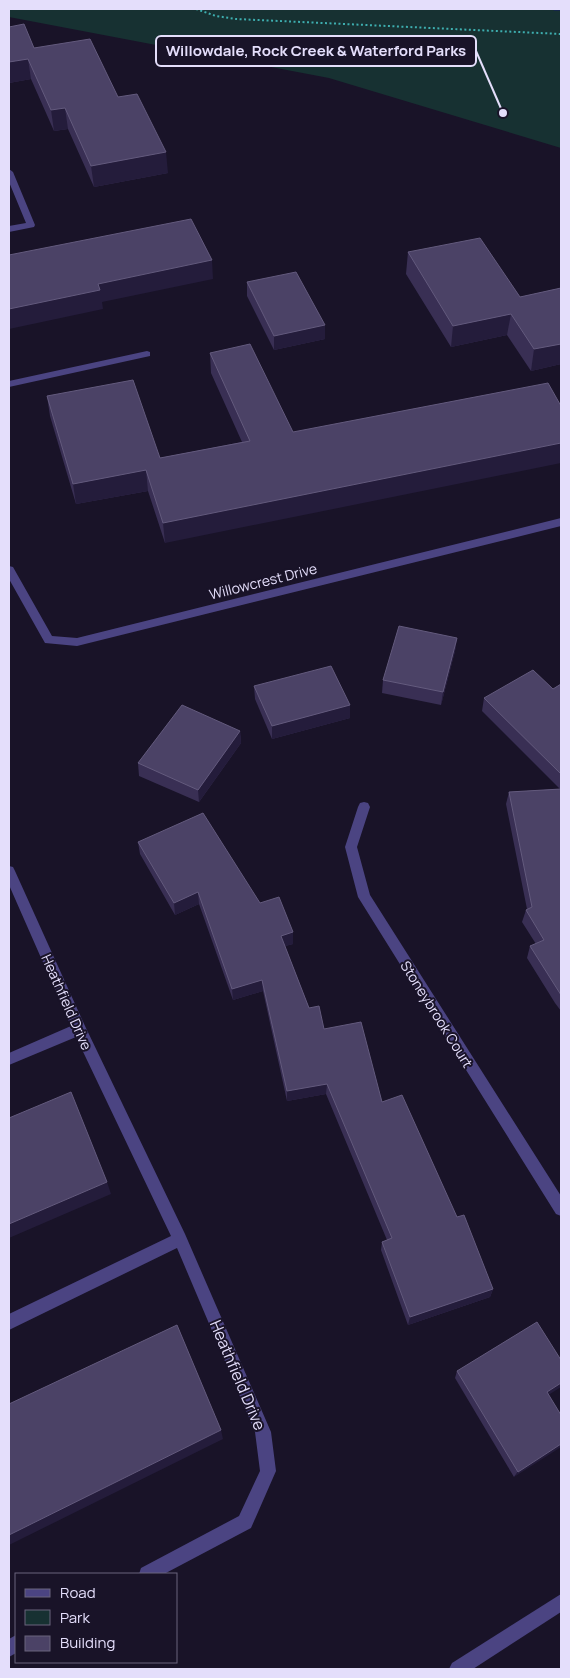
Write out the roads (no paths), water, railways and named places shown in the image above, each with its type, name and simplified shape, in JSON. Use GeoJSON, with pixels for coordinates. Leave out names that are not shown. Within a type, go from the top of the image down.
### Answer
{"type":"FeatureCollection","features":[{"type":"Feature","properties":{"kind":"street"},"geometry":{"type":"LineString","coordinates":[[9,173],[31,225],[9,229]]}},
{"type":"Feature","properties":{"kind":"street"},"geometry":{"type":"LineString","coordinates":[[9,384],[147,354]]}},
{"type":"Feature","properties":{"kind":"street","name":"Willowcrest Drive"},"geometry":{"type":"LineString","coordinates":[[9,570],[50,640],[77,642],[561,522]]}},
{"type":"Feature","properties":{"kind":"street","name":"Stoneybrook Court"},"geometry":{"type":"LineString","coordinates":[[364,807],[351,847],[364,897],[561,1209]]}},
{"type":"Feature","properties":{"kind":"street","name":"Heathfield Drive"},"geometry":{"type":"LineString","coordinates":[[9,871],[79,1029],[180,1239],[262,1432],[268,1471],[245,1522],[149,1573]]}},
{"type":"Feature","properties":{"kind":"street"},"geometry":{"type":"LineString","coordinates":[[9,1059],[79,1029]]}},
{"type":"Feature","properties":{"kind":"street"},"geometry":{"type":"LineString","coordinates":[[9,1322],[180,1239]]}},
{"type":"Feature","properties":{"kind":"street"},"geometry":{"type":"LineString","coordinates":[[458,1669],[561,1602]]}},
{"type":"Feature","properties":{"kind":"place","name":"Willowdale, Rock Creek & Waterford Parks"},"geometry":{"type":"Point","coordinates":[503,113]}}]}
